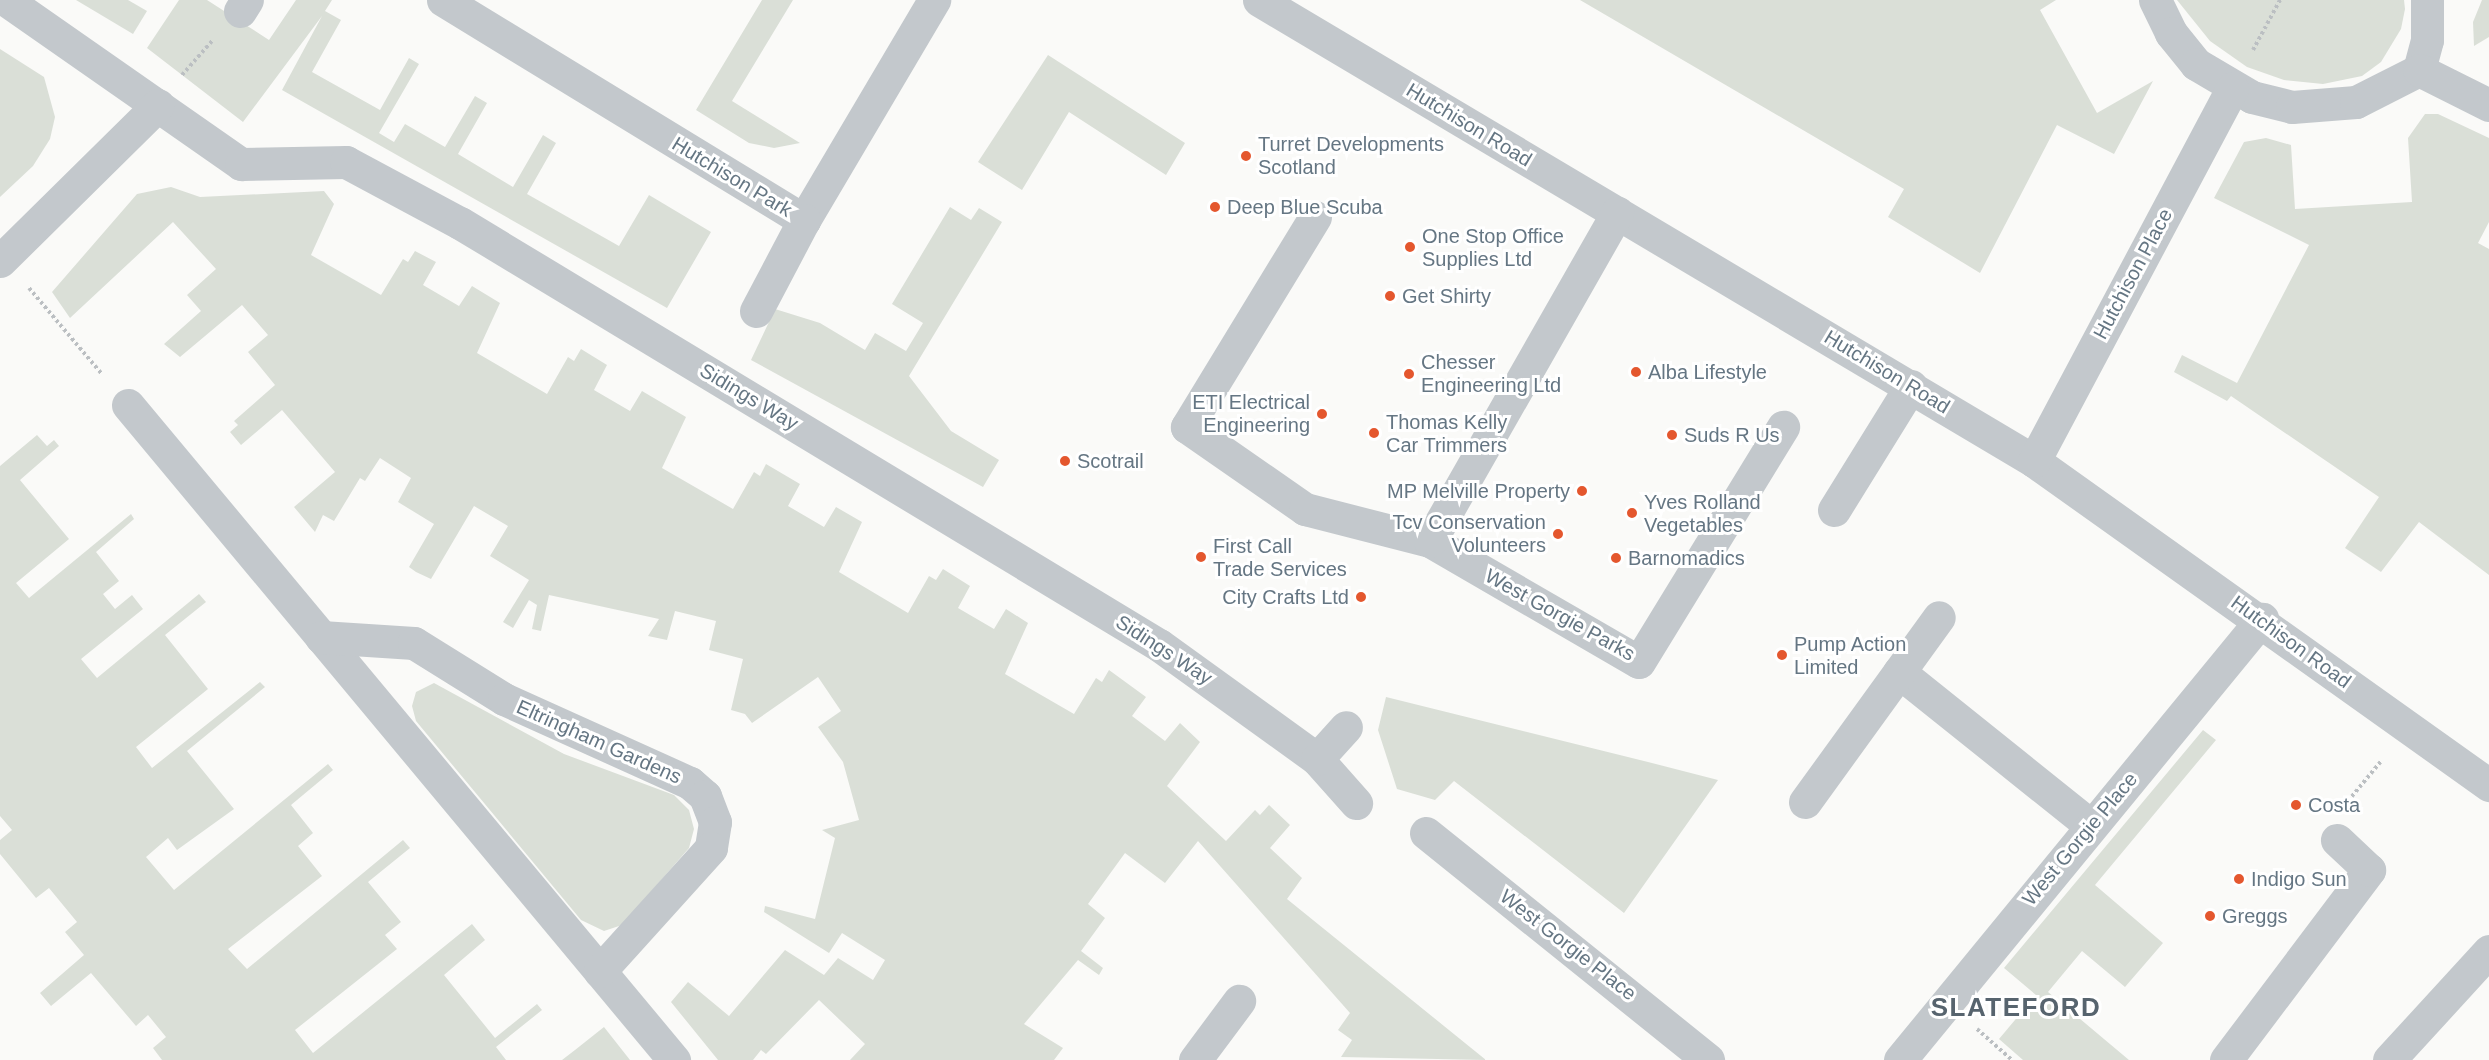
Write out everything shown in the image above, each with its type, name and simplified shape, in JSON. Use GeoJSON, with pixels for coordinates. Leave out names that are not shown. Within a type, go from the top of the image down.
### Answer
{"type":"FeatureCollection","features":[{"type":"Feature","properties":{"kind":"street","name":"Sidings Way"},"geometry":{"type":"LineString","coordinates":[[6,0],[241,164],[346,162],[460,223],[1159,645],[1317,759],[1356,803]]}},
{"type":"Feature","properties":{"kind":"street","name":"Hutchison Park"},"geometry":{"type":"LineString","coordinates":[[443,0],[804,220],[934,0]]}},
{"type":"Feature","properties":{"kind":"street","name":"Hutchison Road"},"geometry":{"type":"LineString","coordinates":[[1259,0],[2034,461],[2262,620],[2489,785]]}},
{"type":"Feature","properties":{"kind":"street"},"geometry":{"type":"LineString","coordinates":[[2155,0],[2171,33],[2196,64],[2232,88],[2273,103],[2331,107],[2376,95],[2419,70],[2427,40],[2427,0]]}},
{"type":"Feature","properties":{"kind":"street"},"geometry":{"type":"LineString","coordinates":[[2419,70],[2489,105]]}},
{"type":"Feature","properties":{"kind":"street","name":"Hutchison Place"},"geometry":{"type":"LineString","coordinates":[[2034,461],[2232,88]]}},
{"type":"Feature","properties":{"kind":"street"},"geometry":{"type":"LineString","coordinates":[[2,260],[158,105]]}},
{"type":"Feature","properties":{"kind":"street"},"geometry":{"type":"LineString","coordinates":[[1430,541],[1617,213]]}},
{"type":"Feature","properties":{"kind":"street","name":"West Gorgie Parks"},"geometry":{"type":"LineString","coordinates":[[1315,217],[1187,427],[1305,509],[1430,541],[1639,662],[1783,428]]}},
{"type":"Feature","properties":{"kind":"street"},"geometry":{"type":"LineString","coordinates":[[756,311],[804,220]]}},
{"type":"Feature","properties":{"kind":"street"},"geometry":{"type":"LineString","coordinates":[[1834,510],[1911,386]]}},
{"type":"Feature","properties":{"kind":"street"},"geometry":{"type":"LineString","coordinates":[[128,405],[674,1060]]}},
{"type":"Feature","properties":{"kind":"street"},"geometry":{"type":"LineString","coordinates":[[1805,802],[1939,617]]}},
{"type":"Feature","properties":{"kind":"street","name":"West Gorgie Place"},"geometry":{"type":"LineString","coordinates":[[1900,1060],[2090,825],[2262,620]]}},
{"type":"Feature","properties":{"kind":"street","name":"Eltringham Gardens"},"geometry":{"type":"LineString","coordinates":[[321,637],[414,643],[504,699],[690,783],[705,796],[715,822],[708,855],[600,971]]}},
{"type":"Feature","properties":{"kind":"street"},"geometry":{"type":"LineString","coordinates":[[1899,672],[2090,825]]}},
{"type":"Feature","properties":{"kind":"street"},"geometry":{"type":"LineString","coordinates":[[1317,759],[1346,727]]}},
{"type":"Feature","properties":{"kind":"street","name":"West Gorgie Place"},"geometry":{"type":"LineString","coordinates":[[1426,832],[1708,1060]]}},
{"type":"Feature","properties":{"kind":"street"},"geometry":{"type":"LineString","coordinates":[[2226,1060],[2369,870],[2337,840]]}},
{"type":"Feature","properties":{"kind":"street"},"geometry":{"type":"LineString","coordinates":[[2389,1060],[2489,951]]}},
{"type":"Feature","properties":{"kind":"street"},"geometry":{"type":"LineString","coordinates":[[1195,1060],[1239,1001]]}},
{"type":"Feature","properties":{"kind":"path"},"geometry":{"type":"LineString","coordinates":[[2232,88],[2280,0]]}},
{"type":"Feature","properties":{"kind":"path"},"geometry":{"type":"LineString","coordinates":[[158,105],[244,5]]}},
{"type":"Feature","properties":{"kind":"path"},"geometry":{"type":"LineString","coordinates":[[2,260],[128,405]]}},
{"type":"Feature","properties":{"kind":"path"},"geometry":{"type":"LineString","coordinates":[[2352,795],[2380,762]]}},
{"type":"Feature","properties":{"kind":"shaded area"},"geometry":{"type":"Polygon","coordinates":[[[76,0],[128,0],[147,11],[133,34],[76,0]]]}},
{"type":"Feature","properties":{"kind":"shaded area"},"geometry":{"type":"Polygon","coordinates":[[[179,0],[207,0],[269,40],[296,0],[332,0],[325,11],[341,20],[312,72],[380,110],[409,58],[419,64],[379,133],[394,142],[405,124],[445,147],[475,96],[487,103],[458,154],[513,187],[543,135],[556,143],[527,194],[619,246],[649,195],[711,232],[667,308],[282,90],[322,16],[243,122],[147,48],[179,0]]]}},
{"type":"Feature","properties":{"kind":"shaded area"},"geometry":{"type":"Polygon","coordinates":[[[762,0],[793,0],[732,101],[800,143],[774,148],[749,143],[696,110],[762,0]]]}},
{"type":"Feature","properties":{"kind":"shaded area"},"geometry":{"type":"Polygon","coordinates":[[[1580,0],[2056,0],[2040,10],[2097,113],[2153,81],[2114,154],[2057,125],[1980,273],[1888,217],[1904,189],[1580,0]]]}},
{"type":"Feature","properties":{"kind":"shaded area"},"geometry":{"type":"Polygon","coordinates":[[[2177,0],[2404,0],[2405,9],[2401,29],[2381,62],[2362,76],[2323,84],[2284,80],[2247,67],[2210,41],[2177,0]]]}},
{"type":"Feature","properties":{"kind":"shaded area"},"geometry":{"type":"Polygon","coordinates":[[[2482,0],[2489,0],[2489,37],[2474,46],[2473,22],[2482,0]]]}},
{"type":"Feature","properties":{"kind":"shaded area"},"geometry":{"type":"Polygon","coordinates":[[[0,49],[44,77],[55,117],[50,139],[33,166],[0,197],[0,49]]]}},
{"type":"Feature","properties":{"kind":"shaded area"},"geometry":{"type":"Polygon","coordinates":[[[1048,55],[1185,143],[1166,175],[1069,112],[1022,190],[978,162],[1048,55]]]}},
{"type":"Feature","properties":{"kind":"shaded area"},"geometry":{"type":"Polygon","coordinates":[[[2425,114],[2438,114],[2489,138],[2489,222],[2478,243],[2489,249],[2489,575],[2419,522],[2381,572],[2345,548],[2379,497],[2231,396],[2227,401],[2174,372],[2182,355],[2237,383],[2309,245],[2214,198],[2244,142],[2266,138],[2291,145],[2295,209],[2412,202],[2408,138],[2425,114]]]}},
{"type":"Feature","properties":{"kind":"shaded area"},"geometry":{"type":"Polygon","coordinates":[[[171,187],[200,197],[324,191],[334,204],[311,255],[381,295],[403,259],[408,262],[415,251],[436,262],[423,285],[459,306],[472,286],[500,303],[477,353],[547,394],[568,357],[574,361],[581,349],[607,365],[594,390],[630,411],[642,391],[686,417],[662,468],[733,509],[754,472],[760,476],[766,464],[800,484],[788,506],[824,527],[836,507],[862,522],[839,572],[908,613],[929,576],[936,580],[943,569],[970,586],[958,608],[994,629],[1006,609],[1028,623],[1005,674],[1074,714],[1096,678],[1102,682],[1109,670],[1146,697],[1132,716],[1165,741],[1180,723],[1200,742],[1167,786],[1226,841],[1255,810],[1260,815],[1269,805],[1290,825],[1270,848],[1302,878],[1287,899],[1486,1060],[1341,1057],[1352,1040],[1338,1030],[1350,1013],[1198,841],[1165,883],[1125,853],[1088,904],[1105,918],[1081,951],[1103,968],[1099,975],[1078,960],[1024,1024],[1063,1048],[1054,1060],[850,1060],[865,1044],[819,1000],[766,1054],[761,1050],[753,1060],[718,1060],[671,1002],[688,982],[729,1016],[785,950],[824,975],[838,958],[873,980],[885,960],[842,933],[829,953],[764,912],[765,906],[815,919],[835,838],[822,830],[859,820],[843,762],[818,727],[841,711],[818,677],[752,723],[745,714],[731,710],[743,659],[709,650],[716,621],[675,611],[667,640],[648,636],[659,619],[549,595],[541,631],[532,629],[537,605],[529,600],[513,628],[503,622],[529,580],[490,556],[508,526],[474,506],[431,579],[416,572],[409,567],[434,524],[398,502],[411,478],[380,458],[365,481],[360,478],[334,521],[323,515],[315,532],[294,507],[335,472],[282,410],[241,445],[230,432],[238,425],[234,421],[275,385],[248,352],[268,335],[242,305],[180,357],[164,344],[201,311],[187,295],[216,269],[173,222],[70,318],[52,292],[137,194],[171,187]]]}},
{"type":"Feature","properties":{"kind":"shaded area"},"geometry":{"type":"Polygon","coordinates":[[[950,207],[971,220],[979,208],[1002,222],[909,376],[951,431],[999,460],[983,487],[751,360],[775,309],[820,323],[865,350],[875,333],[906,351],[923,323],[892,304],[950,207]]]}},
{"type":"Feature","properties":{"kind":"shaded area"},"geometry":{"type":"Polygon","coordinates":[[[37,435],[47,446],[54,440],[59,446],[20,480],[69,539],[16,583],[29,598],[131,514],[134,519],[96,552],[119,581],[103,594],[115,609],[132,595],[143,609],[81,659],[97,678],[199,594],[206,602],[165,635],[208,689],[136,747],[152,768],[260,682],[265,687],[187,751],[234,809],[177,850],[168,838],[146,857],[174,890],[328,764],[333,770],[291,805],[313,833],[298,846],[322,876],[228,949],[247,969],[403,840],[410,848],[368,882],[401,922],[385,935],[397,949],[295,1030],[313,1053],[472,924],[485,940],[444,975],[495,1038],[537,1004],[542,1010],[496,1047],[506,1060],[162,1060],[153,1048],[166,1037],[148,1015],[136,1026],[91,973],[51,1006],[40,993],[84,955],[65,932],[77,922],[49,888],[36,898],[0,854],[0,840],[12,830],[0,816],[0,466],[37,435]]]}},
{"type":"Feature","properties":{"kind":"shaded area"},"geometry":{"type":"Polygon","coordinates":[[[434,683],[564,754],[674,795],[689,810],[694,829],[689,848],[622,925],[604,931],[581,920],[416,721],[412,706],[416,692],[434,683]]]}},
{"type":"Feature","properties":{"kind":"shaded area"},"geometry":{"type":"Polygon","coordinates":[[[1386,697],[1718,780],[1624,913],[1454,781],[1435,800],[1397,789],[1378,730],[1386,697]]]}},
{"type":"Feature","properties":{"kind":"shaded area"},"geometry":{"type":"Polygon","coordinates":[[[2203,730],[2216,740],[2095,885],[2163,943],[2125,987],[2082,951],[2048,992],[2129,1060],[2023,1060],[1999,1039],[2036,995],[2004,968],[2203,730]]]}},
{"type":"Feature","properties":{"kind":"shaded area"},"geometry":{"type":"Polygon","coordinates":[[[604,1027],[630,1060],[562,1060],[575,1050],[604,1027]]]}},
{"type":"Feature","properties":{"kind":"place","name":"Turret Developments Scotland"},"geometry":{"type":"Point","coordinates":[1246,156]}},
{"type":"Feature","properties":{"kind":"place","name":"Deep Blue Scuba"},"geometry":{"type":"Point","coordinates":[1215,207]}},
{"type":"Feature","properties":{"kind":"place","name":"One Stop Office Supplies Ltd"},"geometry":{"type":"Point","coordinates":[1410,247]}},
{"type":"Feature","properties":{"kind":"place","name":"Get Shirty"},"geometry":{"type":"Point","coordinates":[1390,296]}},
{"type":"Feature","properties":{"kind":"place","name":"Alba Lifestyle"},"geometry":{"type":"Point","coordinates":[1636,372]}},
{"type":"Feature","properties":{"kind":"place","name":"Chesser Engineering Ltd"},"geometry":{"type":"Point","coordinates":[1409,374]}},
{"type":"Feature","properties":{"kind":"place","name":"ETI Electrical Engineering"},"geometry":{"type":"Point","coordinates":[1322,414]}},
{"type":"Feature","properties":{"kind":"place","name":"Thomas Kelly Car Trimmers"},"geometry":{"type":"Point","coordinates":[1374,433]}},
{"type":"Feature","properties":{"kind":"place","name":"Suds R Us"},"geometry":{"type":"Point","coordinates":[1672,435]}},
{"type":"Feature","properties":{"kind":"place","name":"Scotrail"},"geometry":{"type":"Point","coordinates":[1065,461]}},
{"type":"Feature","properties":{"kind":"place","name":"MP Melville Property"},"geometry":{"type":"Point","coordinates":[1582,491]}},
{"type":"Feature","properties":{"kind":"place","name":"Yves Rolland Vegetables"},"geometry":{"type":"Point","coordinates":[1632,513]}},
{"type":"Feature","properties":{"kind":"place","name":"Tcv Conservation Volunteers"},"geometry":{"type":"Point","coordinates":[1558,534]}},
{"type":"Feature","properties":{"kind":"place","name":"First Call Trade Services"},"geometry":{"type":"Point","coordinates":[1201,557]}},
{"type":"Feature","properties":{"kind":"place","name":"Barnomadics"},"geometry":{"type":"Point","coordinates":[1616,558]}},
{"type":"Feature","properties":{"kind":"place","name":"City Crafts Ltd"},"geometry":{"type":"Point","coordinates":[1361,597]}},
{"type":"Feature","properties":{"kind":"place","name":"Pump Action Limited"},"geometry":{"type":"Point","coordinates":[1782,655]}},
{"type":"Feature","properties":{"kind":"place","name":"Costa"},"geometry":{"type":"Point","coordinates":[2296,805]}},
{"type":"Feature","properties":{"kind":"place","name":"Indigo Sun"},"geometry":{"type":"Point","coordinates":[2239,879]}},
{"type":"Feature","properties":{"kind":"place","name":"Greggs"},"geometry":{"type":"Point","coordinates":[2210,916]}},
{"type":"Feature","properties":{"kind":"district","name":"SLATEFORD"},"geometry":{"type":"Point","coordinates":[2016,1008]}}]}
